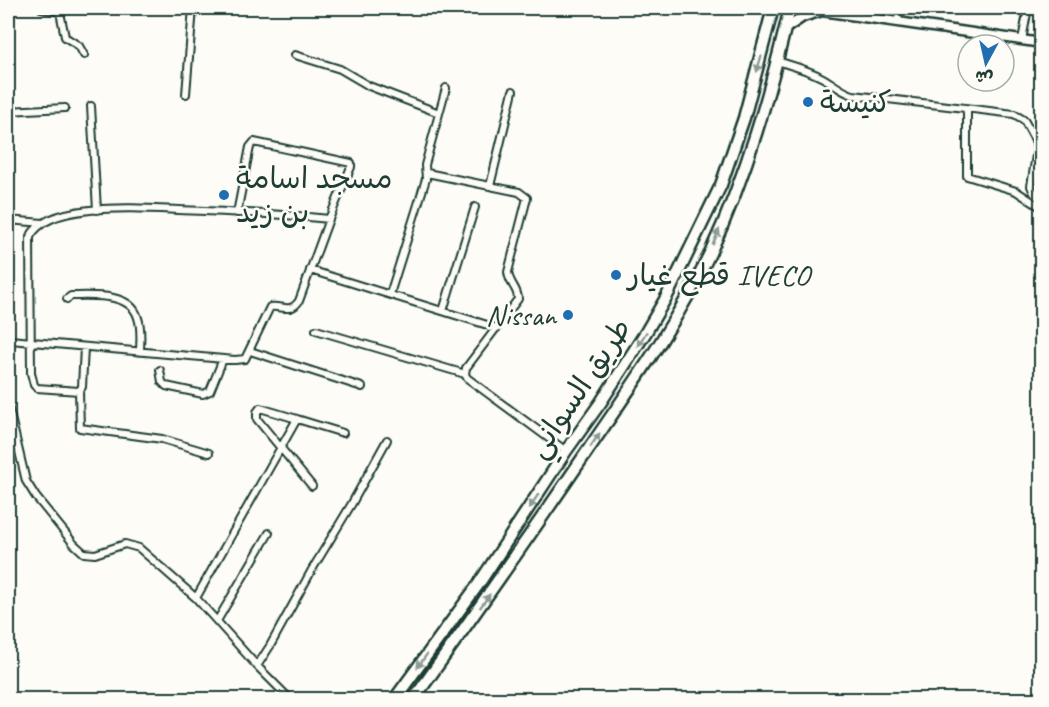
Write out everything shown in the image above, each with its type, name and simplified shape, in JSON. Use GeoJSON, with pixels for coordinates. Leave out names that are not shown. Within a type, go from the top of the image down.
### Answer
{"type":"FeatureCollection","features":[{"type":"Feature","properties":{"kind":"highway","name":"طريق السواني"},"geometry":{"type":"LineString","coordinates":[[394,699],[478,585],[646,332],[693,245],[721,185],[763,52],[773,8]]}},
{"type":"Feature","properties":{"kind":"highway","name":"طريق السواني"},"geometry":{"type":"LineString","coordinates":[[413,699],[490,594],[615,411],[682,305],[710,254],[756,138],[790,8]]}},
{"type":"Feature","properties":{"kind":"main road"},"geometry":{"type":"LineString","coordinates":[[785,29],[818,9],[1041,44]]}},
{"type":"Feature","properties":{"kind":"street"},"geometry":{"type":"LineString","coordinates":[[41,8],[60,12],[65,37],[79,46],[84,56]]}},
{"type":"Feature","properties":{"kind":"street"},"geometry":{"type":"LineString","coordinates":[[186,94],[193,8]]}},
{"type":"Feature","properties":{"kind":"street"},"geometry":{"type":"LineString","coordinates":[[898,22],[899,8]]}},
{"type":"Feature","properties":{"kind":"street"},"geometry":{"type":"LineString","coordinates":[[1023,40],[1028,8]]}},
{"type":"Feature","properties":{"kind":"street"},"geometry":{"type":"LineString","coordinates":[[295,55],[340,69],[369,86],[439,113]]}},
{"type":"Feature","properties":{"kind":"street"},"geometry":{"type":"LineString","coordinates":[[777,61],[808,71],[853,95],[1014,114],[1024,120],[1036,142],[1031,186],[1037,199],[1041,202]]}},
{"type":"Feature","properties":{"kind":"street"},"geometry":{"type":"LineString","coordinates":[[390,294],[427,173],[425,165],[446,88]]}},
{"type":"Feature","properties":{"kind":"street"},"geometry":{"type":"LineString","coordinates":[[490,186],[513,91]]}},
{"type":"Feature","properties":{"kind":"street"},"geometry":{"type":"LineString","coordinates":[[91,106],[97,210]]}},
{"type":"Feature","properties":{"kind":"street"},"geometry":{"type":"LineString","coordinates":[[8,111],[65,108]]}},
{"type":"Feature","properties":{"kind":"street"},"geometry":{"type":"LineString","coordinates":[[965,108],[967,111],[967,176],[1016,191],[1041,208]]}},
{"type":"Feature","properties":{"kind":"street"},"geometry":{"type":"LineString","coordinates":[[10,340],[245,359],[270,307],[289,309],[296,305],[351,163],[255,142],[250,147],[237,213]]}},
{"type":"Feature","properties":{"kind":"street"},"geometry":{"type":"LineString","coordinates":[[427,173],[522,193],[527,198],[508,272],[509,281],[518,292],[518,299],[466,368],[465,374]]}},
{"type":"Feature","properties":{"kind":"street"},"geometry":{"type":"LineString","coordinates":[[443,311],[476,207]]}},
{"type":"Feature","properties":{"kind":"street"},"geometry":{"type":"LineString","coordinates":[[79,391],[40,389],[35,387],[31,373],[30,237],[43,223],[80,212],[97,210],[162,209],[329,219]]}},
{"type":"Feature","properties":{"kind":"street"},"geometry":{"type":"LineString","coordinates":[[8,220],[43,223]]}},
{"type":"Feature","properties":{"kind":"street"},"geometry":{"type":"LineString","coordinates":[[310,270],[497,328]]}},
{"type":"Feature","properties":{"kind":"street"},"geometry":{"type":"LineString","coordinates":[[67,298],[71,296],[108,297],[126,303],[138,316],[140,352]]}},
{"type":"Feature","properties":{"kind":"street"},"geometry":{"type":"LineString","coordinates":[[316,330],[465,374],[467,378],[566,451]]}},
{"type":"Feature","properties":{"kind":"street"},"geometry":{"type":"LineString","coordinates":[[84,347],[82,387],[79,391],[80,428],[162,439],[209,453]]}},
{"type":"Feature","properties":{"kind":"street"},"geometry":{"type":"LineString","coordinates":[[250,351],[362,387]]}},
{"type":"Feature","properties":{"kind":"street"},"geometry":{"type":"LineString","coordinates":[[160,370],[162,382],[166,386],[203,394],[210,391],[223,359]]}},
{"type":"Feature","properties":{"kind":"street"},"geometry":{"type":"LineString","coordinates":[[8,405],[26,481],[74,544],[84,553],[95,554],[125,544],[139,548],[196,598],[257,666],[291,699]]}},
{"type":"Feature","properties":{"kind":"street"},"geometry":{"type":"LineString","coordinates":[[312,486],[257,419],[257,412],[260,408],[343,433]]}},
{"type":"Feature","properties":{"kind":"street"},"geometry":{"type":"LineString","coordinates":[[196,598],[297,419]]}},
{"type":"Feature","properties":{"kind":"street"},"geometry":{"type":"LineString","coordinates":[[257,666],[387,440]]}},
{"type":"Feature","properties":{"kind":"street"},"geometry":{"type":"LineString","coordinates":[[217,621],[269,533]]}},
{"type":"Feature","properties":{"kind":"place","name":"كنيسة"},"geometry":{"type":"Point","coordinates":[808,102]}},
{"type":"Feature","properties":{"kind":"place","name":"مسجد اسامة بن زيد"},"geometry":{"type":"Point","coordinates":[224,195]}},
{"type":"Feature","properties":{"kind":"place","name":"قطع غيار IVECO"},"geometry":{"type":"Point","coordinates":[616,275]}},
{"type":"Feature","properties":{"kind":"place","name":"Nissan"},"geometry":{"type":"Point","coordinates":[568,315]}}]}
